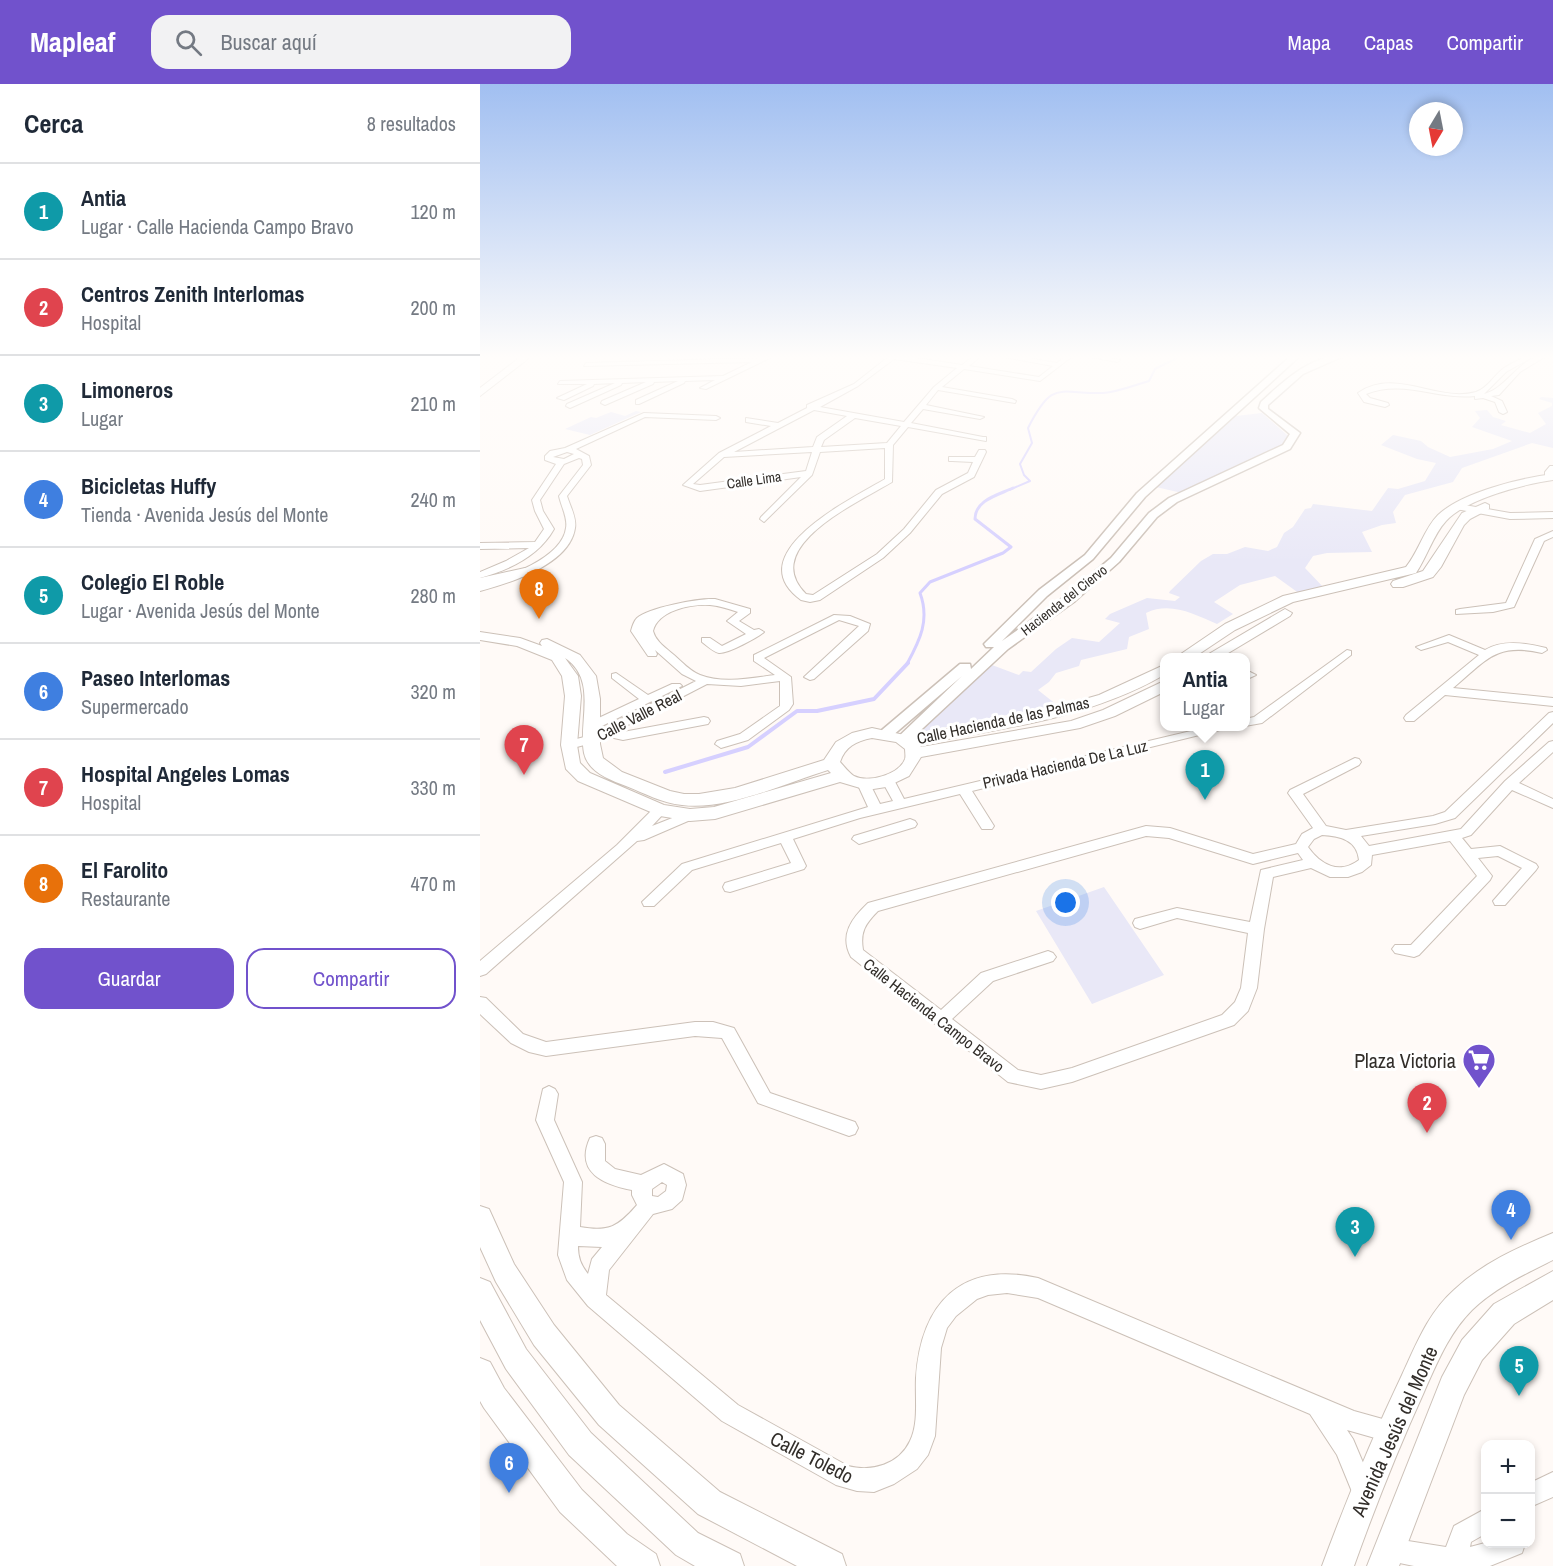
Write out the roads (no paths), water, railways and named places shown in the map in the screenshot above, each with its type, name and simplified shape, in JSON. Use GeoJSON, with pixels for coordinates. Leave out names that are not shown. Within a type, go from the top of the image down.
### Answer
{"type":"FeatureCollection","features":[{"type":"Feature","properties":{"kind":"main road"},"geometry":{"type":"LineString","coordinates":[[1188,653],[1230,627],[1288,599],[1411,570],[1440,519],[1552,476]]}},
{"type":"Feature","properties":{"kind":"main road"},"geometry":{"type":"LineString","coordinates":[[1216,653],[1298,606],[1413,580],[1428,574],[1435,567],[1459,524],[1474,506]]}},
{"type":"Feature","properties":{"kind":"main road"},"geometry":{"type":"LineString","coordinates":[[480,582],[525,572]]}},
{"type":"Feature","properties":{"kind":"main road"},"geometry":{"type":"LineString","coordinates":[[480,625],[538,639],[571,652],[588,671],[592,692],[594,758],[605,769],[624,779],[669,797],[686,800],[725,795],[836,770],[863,783],[888,781],[909,769],[914,761],[903,741],[872,733],[849,739],[834,752],[836,770]]}},
{"type":"Feature","properties":{"kind":"main road"},"geometry":{"type":"LineString","coordinates":[[480,632],[512,639],[557,657],[570,676],[573,696],[569,745],[572,765],[584,777],[660,810],[690,815],[715,813],[836,770]]}},
{"type":"Feature","properties":{"kind":"main road"},"geometry":{"type":"LineString","coordinates":[[480,636],[512,639]]}},
{"type":"Feature","properties":{"kind":"main road","name":"Calle Hacienda de las Palmas"},"geometry":{"type":"LineString","coordinates":[[903,741],[1082,706],[1131,687],[1160,671]]}},
{"type":"Feature","properties":{"kind":"main road","name":"Calle Hacienda de las Palmas"},"geometry":{"type":"LineString","coordinates":[[903,741],[1057,728],[1109,713],[1160,688]]}},
{"type":"Feature","properties":{"kind":"main road"},"geometry":{"type":"LineString","coordinates":[[480,1218],[505,1273],[544,1335],[609,1415],[709,1503],[830,1566]]}},
{"type":"Feature","properties":{"kind":"main road","name":"Avenida Jesús del Monte"},"geometry":{"type":"LineString","coordinates":[[1342,1555],[1389,1431],[1432,1343],[1454,1310],[1479,1288],[1510,1268],[1553,1246]]}},
{"type":"Feature","properties":{"kind":"main road","name":"Avenida Jesús del Monte"},"geometry":{"type":"LineString","coordinates":[[1386,1558],[1452,1387],[1472,1350],[1504,1314],[1553,1285]]}},
{"type":"Feature","properties":{"kind":"main road"},"geometry":{"type":"LineString","coordinates":[[480,1292],[516,1359],[580,1444],[687,1544],[728,1566]]}},
{"type":"Feature","properties":{"kind":"main road"},"geometry":{"type":"LineString","coordinates":[[480,1372],[494,1398],[571,1501],[616,1545],[644,1566]]}},
{"type":"Feature","properties":{"kind":"street"},"geometry":{"type":"LineString","coordinates":[[567,450],[624,424]]}},
{"type":"Feature","properties":{"kind":"street"},"geometry":{"type":"LineString","coordinates":[[722,455],[778,424]]}},
{"type":"Feature","properties":{"kind":"street"},"geometry":{"type":"LineString","coordinates":[[764,519],[809,473],[820,439],[840,424]]}},
{"type":"Feature","properties":{"kind":"street"},"geometry":{"type":"LineString","coordinates":[[904,424],[889,444],[889,480],[813,526],[802,538],[788,561],[787,572],[800,596],[812,599],[880,556],[907,531],[939,492],[971,475],[980,456],[952,459]]}},
{"type":"Feature","properties":{"kind":"street"},"geometry":{"type":"LineString","coordinates":[[905,424],[983,439]]}},
{"type":"Feature","properties":{"kind":"street","name":"Hacienda del Ciervo"},"geometry":{"type":"LineString","coordinates":[[903,741],[1026,609],[1089,556],[1141,495],[1221,424]]}},
{"type":"Feature","properties":{"kind":"street","name":"Hacienda del Ciervo"},"geometry":{"type":"LineString","coordinates":[[903,741],[1003,646],[1071,598],[1115,560],[1171,492],[1202,487],[1290,444],[1295,433],[1284,424]]}},
{"type":"Feature","properties":{"kind":"street"},"geometry":{"type":"LineString","coordinates":[[722,455],[889,444]]}},
{"type":"Feature","properties":{"kind":"street"},"geometry":{"type":"LineString","coordinates":[[480,575],[523,556],[545,538],[567,489],[587,465],[586,458],[576,451],[557,451],[548,456],[550,460],[562,461],[572,459],[579,454]]}},
{"type":"Feature","properties":{"kind":"street","name":"Calle Lima"},"geometry":{"type":"LineString","coordinates":[[722,455],[687,485],[699,488],[809,473]]}},
{"type":"Feature","properties":{"kind":"street"},"geometry":{"type":"LineString","coordinates":[[480,588],[525,572],[545,561],[555,554],[569,536],[571,526],[539,511],[536,500],[562,461]]}},
{"type":"Feature","properties":{"kind":"street"},"geometry":{"type":"LineString","coordinates":[[1153,484],[1171,492]]}},
{"type":"Feature","properties":{"kind":"street"},"geometry":{"type":"LineString","coordinates":[[542,488],[567,489]]}},
{"type":"Feature","properties":{"kind":"street"},"geometry":{"type":"LineString","coordinates":[[1141,495],[1165,493],[1171,495],[1171,492]]}},
{"type":"Feature","properties":{"kind":"street"},"geometry":{"type":"LineString","coordinates":[[1474,506],[1553,515]]}},
{"type":"Feature","properties":{"kind":"street"},"geometry":{"type":"LineString","coordinates":[[1530,513],[1553,509]]}},
{"type":"Feature","properties":{"kind":"street"},"geometry":{"type":"LineString","coordinates":[[1460,612],[1510,605],[1540,539],[1553,534]]}},
{"type":"Feature","properties":{"kind":"street"},"geometry":{"type":"LineString","coordinates":[[480,546],[536,545]]}},
{"type":"Feature","properties":{"kind":"street"},"geometry":{"type":"LineString","coordinates":[[523,556],[545,561]]}},
{"type":"Feature","properties":{"kind":"street"},"geometry":{"type":"LineString","coordinates":[[709,642],[724,649],[752,632],[732,621],[746,611],[713,602],[699,602],[681,606],[659,615],[650,622],[648,630],[651,639],[696,681],[752,689],[777,684],[785,677]]}},
{"type":"Feature","properties":{"kind":"street"},"geometry":{"type":"LineString","coordinates":[[1026,609],[1045,616]]}},
{"type":"Feature","properties":{"kind":"street"},"geometry":{"type":"LineString","coordinates":[[785,677],[758,657],[838,617],[865,624],[864,629],[810,677]]}},
{"type":"Feature","properties":{"kind":"street"},"geometry":{"type":"LineString","coordinates":[[1421,647],[1461,635]]}},
{"type":"Feature","properties":{"kind":"street"},"geometry":{"type":"LineString","coordinates":[[1449,638],[1486,655]]}},
{"type":"Feature","properties":{"kind":"street"},"geometry":{"type":"LineString","coordinates":[[1410,718],[1492,650],[1522,645],[1542,650]]}},
{"type":"Feature","properties":{"kind":"street"},"geometry":{"type":"LineString","coordinates":[[1250,722],[1258,720],[1347,653]]}},
{"type":"Feature","properties":{"kind":"street"},"geometry":{"type":"LineString","coordinates":[[616,676],[647,700]]}},
{"type":"Feature","properties":{"kind":"street"},"geometry":{"type":"LineString","coordinates":[[721,744],[744,737],[785,708],[787,704],[785,677]]}},
{"type":"Feature","properties":{"kind":"street","name":"Calle Valle Real"},"geometry":{"type":"LineString","coordinates":[[569,745],[647,700],[696,681]]}},
{"type":"Feature","properties":{"kind":"street","name":"Calle Valle Real"},"geometry":{"type":"LineString","coordinates":[[592,733],[616,726],[696,681]]}},
{"type":"Feature","properties":{"kind":"street"},"geometry":{"type":"LineString","coordinates":[[1443,691],[1553,702]]}},
{"type":"Feature","properties":{"kind":"street"},"geometry":{"type":"LineString","coordinates":[[1046,714],[1057,728]]}},
{"type":"Feature","properties":{"kind":"street"},"geometry":{"type":"LineString","coordinates":[[1347,834],[1359,842],[1366,851],[1366,862],[1357,871],[1342,874],[1324,871],[1310,863],[1301,847],[1304,839],[1311,833],[1322,830],[1347,834],[1435,820],[1450,815],[1553,716]]}},
{"type":"Feature","properties":{"kind":"street"},"geometry":{"type":"LineString","coordinates":[[616,726],[618,735],[623,736],[704,721]]}},
{"type":"Feature","properties":{"kind":"street","name":"Privada Hacienda De La Luz"},"geometry":{"type":"LineString","coordinates":[[649,902],[687,867],[900,802],[1194,731]]}},
{"type":"Feature","properties":{"kind":"street"},"geometry":{"type":"LineString","coordinates":[[1366,851],[1466,832],[1510,784],[1553,745]]}},
{"type":"Feature","properties":{"kind":"street"},"geometry":{"type":"LineString","coordinates":[[1322,830],[1295,793],[1355,762]]}},
{"type":"Feature","properties":{"kind":"street"},"geometry":{"type":"LineString","coordinates":[[888,781],[900,802]]}},
{"type":"Feature","properties":{"kind":"street"},"geometry":{"type":"LineString","coordinates":[[863,783],[876,809]]}},
{"type":"Feature","properties":{"kind":"street"},"geometry":{"type":"LineString","coordinates":[[1510,784],[1553,804]]}},
{"type":"Feature","properties":{"kind":"street"},"geometry":{"type":"LineString","coordinates":[[963,788],[987,826]]}},
{"type":"Feature","properties":{"kind":"street"},"geometry":{"type":"LineString","coordinates":[[480,970],[622,848],[660,810]]}},
{"type":"Feature","properties":{"kind":"street"},"geometry":{"type":"LineString","coordinates":[[858,814],[865,837],[910,824]]}},
{"type":"Feature","properties":{"kind":"street"},"geometry":{"type":"LineString","coordinates":[[622,848],[649,832],[690,815]]}},
{"type":"Feature","properties":{"kind":"street","name":"Calle Hacienda Campo Bravo"},"geometry":{"type":"LineString","coordinates":[[1301,847],[1253,859],[1170,833],[1146,831],[873,907],[857,922],[853,937],[856,953],[1014,1077],[1041,1082],[1072,1076],[1228,1020],[1242,1006],[1249,988],[1266,874],[1310,863]]}},
{"type":"Feature","properties":{"kind":"street"},"geometry":{"type":"LineString","coordinates":[[1400,949],[1414,951],[1485,876],[1453,836]]}},
{"type":"Feature","properties":{"kind":"street"},"geometry":{"type":"LineString","coordinates":[[729,886],[799,866],[785,837]]}},
{"type":"Feature","properties":{"kind":"street"},"geometry":{"type":"LineString","coordinates":[[1467,854],[1500,851],[1531,867],[1500,901]]}},
{"type":"Feature","properties":{"kind":"street"},"geometry":{"type":"LineString","coordinates":[[1140,923],[1177,913],[1256,929]]}},
{"type":"Feature","properties":{"kind":"street"},"geometry":{"type":"LineString","coordinates":[[941,1020],[987,977],[1048,957]]}},
{"type":"Feature","properties":{"kind":"street"},"geometry":{"type":"LineString","coordinates":[[480,1003],[517,1041],[529,1047],[546,1049],[695,1029],[713,1029],[728,1034],[764,1098],[849,1128]]}},
{"type":"Feature","properties":{"kind":"street","name":"Calle Toledo"},"geometry":{"type":"LineString","coordinates":[[549,1094],[545,1120],[573,1182],[568,1255],[574,1273],[595,1299],[730,1413],[844,1477],[865,1482],[885,1477],[902,1467],[917,1453],[926,1420],[927,1363],[936,1327],[948,1307],[964,1295],[982,1286],[1009,1281],[1038,1288],[1354,1422],[1389,1431]]}},
{"type":"Feature","properties":{"kind":"street"},"geometry":{"type":"LineString","coordinates":[[597,1144],[593,1156],[595,1165],[603,1173],[644,1184]]}},
{"type":"Feature","properties":{"kind":"street"},"geometry":{"type":"LineString","coordinates":[[664,1173],[673,1177],[677,1191],[669,1201],[657,1206],[649,1205],[642,1200],[644,1184],[653,1176],[664,1173]]}},
{"type":"Feature","properties":{"kind":"street"},"geometry":{"type":"LineString","coordinates":[[595,1299],[595,1284],[599,1266],[649,1205]]}},
{"type":"Feature","properties":{"kind":"street"},"geometry":{"type":"LineString","coordinates":[[571,1234],[584,1239],[598,1239],[626,1232]]}},
{"type":"Feature","properties":{"kind":"street"},"geometry":{"type":"LineString","coordinates":[[1316,1405],[1345,1447],[1364,1493]]}},
{"type":"Feature","properties":{"kind":"street"},"geometry":{"type":"LineString","coordinates":[[1534,1494],[1553,1484]]}},
{"type":"Feature","properties":{"kind":"street"},"geometry":{"type":"LineString","coordinates":[[1453,1560],[1462,1534],[1481,1523]]}},
{"type":"Feature","properties":{"kind":"street"},"geometry":{"type":"LineString","coordinates":[[1386,1558],[1453,1560],[1480,1558],[1504,1548]]}},
{"type":"Feature","properties":{"kind":"waterway"},"geometry":{"type":"LineString","coordinates":[[1009,490],[1030,481],[1024,475],[1020,464],[1032,443],[1028,428],[1030,424]]}},
{"type":"Feature","properties":{"kind":"waterway"},"geometry":{"type":"LineString","coordinates":[[907,664],[916,647],[924,621],[920,593],[930,582],[1003,553],[1011,547],[975,519],[976,512],[983,503],[1013,488]]}},
{"type":"Feature","properties":{"kind":"waterway"},"geometry":{"type":"LineString","coordinates":[[665,772],[748,747],[797,711],[817,711],[874,699],[908,663]]}},
{"type":"Feature","properties":{"kind":"place","name":"El Farolito"},"geometry":{"type":"Point","coordinates":[539,619]}},
{"type":"Feature","properties":{"kind":"place","name":"Hospital Angeles Lomas"},"geometry":{"type":"Point","coordinates":[524,775]}},
{"type":"Feature","properties":{"kind":"place","name":"Antia"},"geometry":{"type":"Point","coordinates":[1205,800]}},
{"type":"Feature","properties":{"kind":"place","name":"Plaza Victoria"},"geometry":{"type":"Point","coordinates":[1479,1089]}},
{"type":"Feature","properties":{"kind":"place","name":"Centros Zenith Interlomas"},"geometry":{"type":"Point","coordinates":[1427,1133]}},
{"type":"Feature","properties":{"kind":"place","name":"Bicicletas Huffy"},"geometry":{"type":"Point","coordinates":[1511,1240]}},
{"type":"Feature","properties":{"kind":"place","name":"Limoneros"},"geometry":{"type":"Point","coordinates":[1355,1257]}},
{"type":"Feature","properties":{"kind":"place","name":"Colegio El Roble"},"geometry":{"type":"Point","coordinates":[1519,1396]}},
{"type":"Feature","properties":{"kind":"place","name":"Paseo Interlomas"},"geometry":{"type":"Point","coordinates":[509,1493]}}]}
